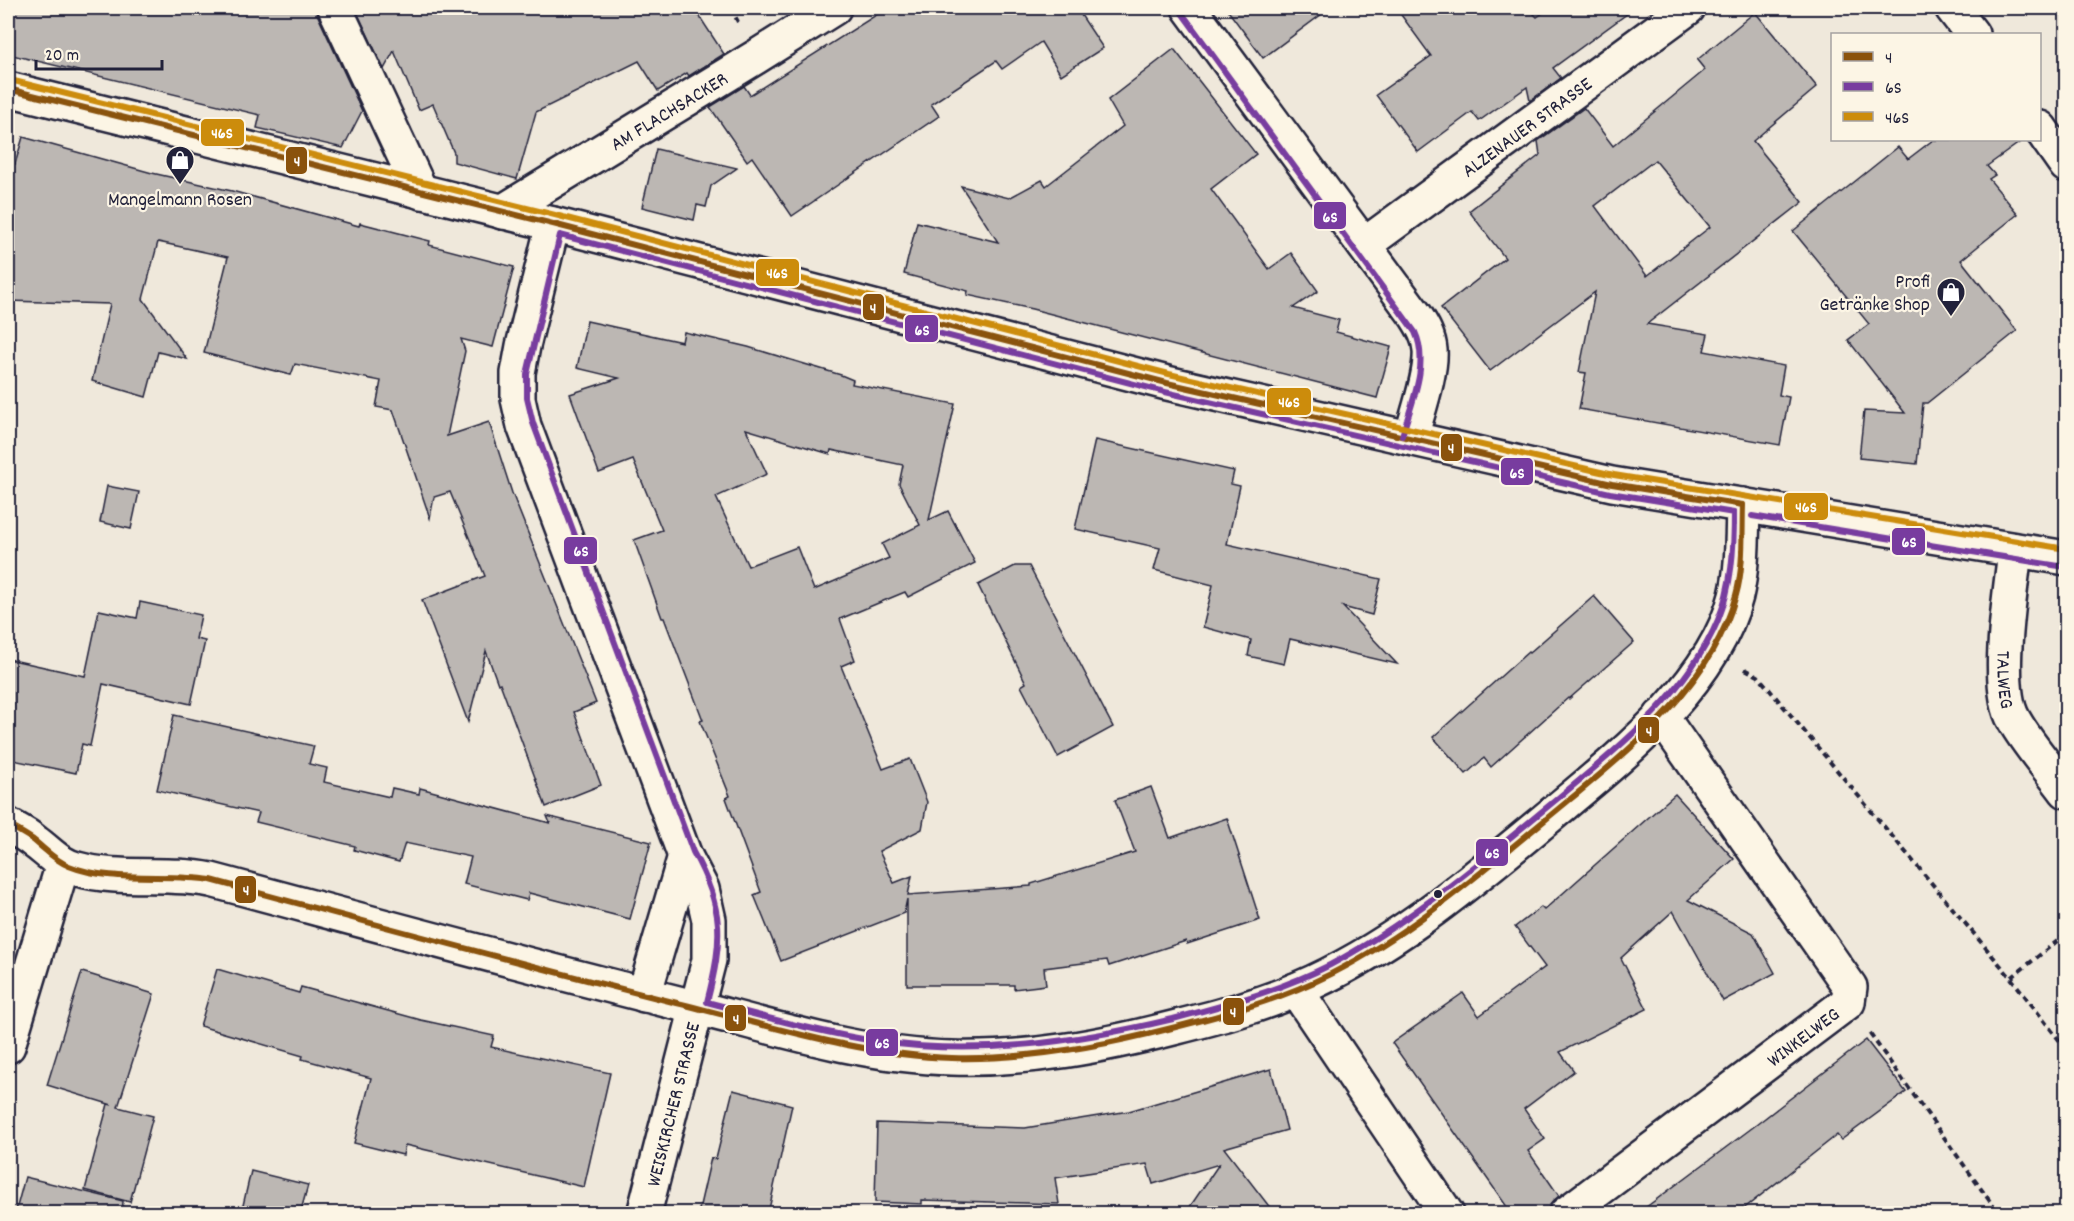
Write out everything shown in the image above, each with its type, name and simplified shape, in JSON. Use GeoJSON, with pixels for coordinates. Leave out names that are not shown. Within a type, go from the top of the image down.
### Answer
{"type":"FeatureCollection","features":[{"type":"Feature","properties":{"kind":"street"},"geometry":{"type":"LineString","coordinates":[[335,8],[421,192]]}},
{"type":"Feature","properties":{"kind":"street","name":"AM FLACHSACKER"},"geometry":{"type":"LineString","coordinates":[[502,212],[834,8]]}},
{"type":"Feature","properties":{"kind":"street"},"geometry":{"type":"LineString","coordinates":[[1189,8],[1427,334],[1430,351],[1429,367],[1411,438]]}},
{"type":"Feature","properties":{"kind":"street","name":"ALZENAUER STRASSE"},"geometry":{"type":"LineString","coordinates":[[1364,245],[1688,8]]}},
{"type":"Feature","properties":{"kind":"street"},"geometry":{"type":"LineString","coordinates":[[1952,8],[1971,33]]}},
{"type":"Feature","properties":{"kind":"street"},"geometry":{"type":"LineString","coordinates":[[8,89],[554,224],[1167,383],[1612,484],[2067,558]]}},
{"type":"Feature","properties":{"kind":"street"},"geometry":{"type":"LineString","coordinates":[[2041,129],[2067,165]]}},
{"type":"Feature","properties":{"kind":"street","name":"WEISKIRCHER STRASSE"},"geometry":{"type":"LineString","coordinates":[[554,224],[518,373],[518,399],[524,426],[685,856],[702,889],[709,920],[709,960],[644,1214]]}},
{"type":"Feature","properties":{"kind":"street"},"geometry":{"type":"LineString","coordinates":[[8,825],[35,842],[50,856],[76,869],[137,876],[188,875],[211,880],[644,995],[864,1048],[952,1058],[1048,1054],[1100,1046],[1206,1020],[1296,990],[1334,972],[1378,946],[1455,893],[1582,789],[1661,716],[1687,688],[1713,652],[1730,615],[1737,592],[1742,561],[1743,505]]}},
{"type":"Feature","properties":{"kind":"street","name":"TALWEG"},"geometry":{"type":"LineString","coordinates":[[2016,550],[2003,675],[2007,699],[2013,719],[2067,791]]}},
{"type":"Feature","properties":{"kind":"street","name":"WINKELWEG"},"geometry":{"type":"LineString","coordinates":[[1566,1214],[1848,1002],[1850,987],[1661,716]]}},
{"type":"Feature","properties":{"kind":"street"},"geometry":{"type":"LineString","coordinates":[[644,995],[685,856]]}},
{"type":"Feature","properties":{"kind":"street"},"geometry":{"type":"LineString","coordinates":[[8,1046],[63,864]]}},
{"type":"Feature","properties":{"kind":"street"},"geometry":{"type":"LineString","coordinates":[[1296,990],[1447,1214]]}},
{"type":"Feature","properties":{"kind":"path"},"geometry":{"type":"LineString","coordinates":[[1713,652],[1758,676],[2012,978],[2067,1049]]}},
{"type":"Feature","properties":{"kind":"path"},"geometry":{"type":"LineString","coordinates":[[2012,978],[2067,934]]}},
{"type":"Feature","properties":{"kind":"path"},"geometry":{"type":"LineString","coordinates":[[1848,1002],[1999,1214]]}},
{"type":"Feature","properties":{"kind":"building"},"geometry":{"type":"Polygon","coordinates":[[[8,8],[316,8],[362,111],[343,148],[257,128],[260,115],[8,54],[8,8]]]}},
{"type":"Feature","properties":{"kind":"building"},"geometry":{"type":"Polygon","coordinates":[[[355,8],[694,8],[724,54],[689,76],[687,73],[658,91],[639,61],[536,112],[517,179],[454,162],[454,153],[433,104],[419,110],[394,51],[384,69],[355,8]]]}},
{"type":"Feature","properties":{"kind":"building"},"geometry":{"type":"Polygon","coordinates":[[[887,8],[1091,8],[1081,15],[1103,48],[1061,75],[1041,42],[1002,69],[996,61],[931,104],[939,116],[792,216],[752,157],[747,161],[710,107],[744,86],[750,95],[887,8]]]}},
{"type":"Feature","properties":{"kind":"building"},"geometry":{"type":"Polygon","coordinates":[[[1226,8],[1330,8],[1263,58],[1226,8]]]}},
{"type":"Feature","properties":{"kind":"building"},"geometry":{"type":"Polygon","coordinates":[[[1396,8],[1528,8],[1537,17],[1550,8],[1635,8],[1553,68],[1561,78],[1530,101],[1527,87],[1479,121],[1472,112],[1418,152],[1376,95],[1431,56],[1396,8]]]}},
{"type":"Feature","properties":{"kind":"building"},"geometry":{"type":"Polygon","coordinates":[[[1755,12],[1817,87],[1753,141],[1803,202],[1647,324],[1708,334],[1704,351],[1784,366],[1779,395],[1789,397],[1780,445],[1579,409],[1586,373],[1579,372],[1595,292],[1490,371],[1441,308],[1505,258],[1469,211],[1540,155],[1538,141],[1584,108],[1613,146],[1705,70],[1697,60],[1755,12]],[[1655,160],[1595,206],[1647,276],[1710,227],[1655,160]]]}},
{"type":"Feature","properties":{"kind":"building"},"geometry":{"type":"Polygon","coordinates":[[[1174,49],[1256,154],[1211,189],[1269,269],[1291,253],[1318,291],[1293,308],[1339,320],[1336,332],[1391,347],[1377,398],[1032,309],[967,295],[968,291],[904,274],[917,222],[998,242],[961,186],[1009,198],[1042,180],[1046,186],[1123,126],[1108,100],[1174,49]]]}},
{"type":"Feature","properties":{"kind":"building"},"geometry":{"type":"Polygon","coordinates":[[[23,137],[359,226],[360,223],[430,241],[429,245],[514,267],[493,347],[461,339],[465,351],[447,436],[489,422],[512,493],[596,703],[574,712],[601,785],[546,807],[486,651],[468,722],[422,600],[485,576],[450,492],[434,497],[430,518],[393,410],[376,407],[381,381],[295,364],[291,375],[204,353],[228,257],[158,242],[143,299],[187,359],[158,352],[146,397],[92,381],[110,304],[8,301],[8,162],[15,164],[23,137]]]}},
{"type":"Feature","properties":{"kind":"building"},"geometry":{"type":"Polygon","coordinates":[[[1932,141],[2022,141],[1987,166],[1995,175],[1989,179],[2018,214],[1961,260],[2017,331],[1927,403],[1923,403],[1917,464],[1859,458],[1864,411],[1905,413],[1848,340],[1869,324],[1793,231],[1898,147],[1908,159],[1932,141]]]}},
{"type":"Feature","properties":{"kind":"building"},"geometry":{"type":"Polygon","coordinates":[[[656,149],[737,168],[711,186],[706,207],[697,205],[694,220],[642,207],[656,149]]]}},
{"type":"Feature","properties":{"kind":"building"},"geometry":{"type":"Polygon","coordinates":[[[587,321],[682,342],[684,332],[748,347],[841,375],[853,380],[852,384],[955,404],[929,520],[948,511],[975,563],[908,597],[905,592],[840,619],[855,660],[841,666],[883,769],[910,759],[927,802],[922,829],[879,851],[894,883],[912,876],[908,895],[1031,886],[1031,884],[1135,852],[1115,800],[1151,787],[1170,838],[1227,818],[1260,920],[1109,966],[1107,960],[1044,968],[1046,985],[1014,989],[1014,985],[907,985],[907,899],[904,913],[781,961],[754,895],[761,892],[726,798],[730,796],[634,540],[662,530],[633,460],[599,473],[570,394],[619,378],[577,368],[587,321]],[[746,429],[767,474],[716,497],[748,566],[797,547],[814,590],[889,558],[882,544],[920,525],[899,484],[903,465],[831,450],[830,454],[746,429]]]}},
{"type":"Feature","properties":{"kind":"building"},"geometry":{"type":"Polygon","coordinates":[[[1095,440],[1234,471],[1231,484],[1240,486],[1227,544],[1381,579],[1372,615],[1343,607],[1397,664],[1290,639],[1284,664],[1248,656],[1251,640],[1203,627],[1213,585],[1154,570],[1160,548],[1075,529],[1095,440]]]}},
{"type":"Feature","properties":{"kind":"building"},"geometry":{"type":"Polygon","coordinates":[[[107,486],[139,492],[131,529],[100,522],[107,486]]]}},
{"type":"Feature","properties":{"kind":"building"},"geometry":{"type":"Polygon","coordinates":[[[1015,566],[1029,566],[1113,727],[1058,757],[1021,686],[1026,683],[978,585],[1015,566]]]}},
{"type":"Feature","properties":{"kind":"building"},"geometry":{"type":"Polygon","coordinates":[[[1594,596],[1634,642],[1491,767],[1484,758],[1466,774],[1433,737],[1594,596]]]}},
{"type":"Feature","properties":{"kind":"building"},"geometry":{"type":"Polygon","coordinates":[[[140,602],[201,615],[196,639],[205,641],[191,704],[103,684],[90,746],[82,744],[76,773],[8,759],[8,659],[85,676],[99,610],[137,618],[140,602]]]}},
{"type":"Feature","properties":{"kind":"building"},"geometry":{"type":"Polygon","coordinates":[[[174,715],[314,746],[309,764],[327,768],[324,782],[390,797],[392,788],[419,794],[420,788],[550,823],[547,816],[651,842],[630,919],[529,893],[527,900],[464,884],[471,857],[405,843],[399,862],[354,850],[355,846],[256,822],[259,813],[157,790],[174,715]]]}},
{"type":"Feature","properties":{"kind":"building"},"geometry":{"type":"Polygon","coordinates":[[[1675,794],[1734,859],[1688,900],[1753,933],[1775,973],[1723,1001],[1673,911],[1621,958],[1647,1009],[1560,1052],[1574,1071],[1524,1109],[1545,1139],[1528,1151],[1559,1196],[1549,1206],[1548,1214],[1512,1214],[1392,1043],[1463,993],[1479,1016],[1545,967],[1515,927],[1541,907],[1544,910],[1675,794]]]}},
{"type":"Feature","properties":{"kind":"building"},"geometry":{"type":"Polygon","coordinates":[[[217,969],[299,993],[301,987],[421,1020],[494,1036],[491,1047],[610,1073],[584,1187],[405,1145],[403,1155],[354,1143],[371,1078],[302,1059],[303,1056],[200,1026],[217,969]]]}},
{"type":"Feature","properties":{"kind":"building"},"geometry":{"type":"Polygon","coordinates":[[[82,972],[154,994],[118,1107],[153,1116],[130,1202],[85,1190],[108,1104],[112,1105],[47,1085],[82,972]]]}},
{"type":"Feature","properties":{"kind":"building"},"geometry":{"type":"Polygon","coordinates":[[[1866,1040],[1906,1092],[1841,1140],[1837,1135],[1737,1214],[1637,1214],[1756,1125],[1866,1040]]]}},
{"type":"Feature","properties":{"kind":"building"},"geometry":{"type":"Polygon","coordinates":[[[1271,1069],[1287,1130],[1224,1148],[1275,1214],[1185,1214],[1219,1164],[1153,1184],[1147,1164],[1055,1178],[1059,1204],[922,1200],[922,1204],[875,1202],[877,1123],[1025,1128],[1129,1111],[1271,1069]]]}},
{"type":"Feature","properties":{"kind":"building"},"geometry":{"type":"Polygon","coordinates":[[[733,1090],[792,1105],[768,1214],[698,1214],[711,1158],[716,1159],[733,1090]]]}},
{"type":"Feature","properties":{"kind":"building"},"geometry":{"type":"Polygon","coordinates":[[[251,1171],[308,1185],[300,1214],[241,1214],[251,1171]]]}},
{"type":"Feature","properties":{"kind":"building"},"geometry":{"type":"Polygon","coordinates":[[[25,1177],[123,1201],[122,1214],[15,1214],[25,1177]]]}},
{"type":"Feature","properties":{"kind":"transit line","name":"6S"},"geometry":{"type":"LineString","coordinates":[[1182,13],[1415,332],[1421,357],[1420,371],[1402,436]]}},
{"type":"Feature","properties":{"kind":"transit line","name":"46S"},"geometry":{"type":"LineString","coordinates":[[10,80],[555,215],[1169,374],[1614,475],[2066,549]]}},
{"type":"Feature","properties":{"kind":"transit line","name":"4"},"geometry":{"type":"LineString","coordinates":[[8,89],[553,224],[1167,383],[1612,484],[1743,505]]}},
{"type":"Feature","properties":{"kind":"transit line","name":"6S"},"geometry":{"type":"LineString","coordinates":[[560,235],[1165,392],[1610,493],[1734,513],[1731,567],[1723,607],[1705,647],[1688,672],[1669,696],[1626,740],[1475,866],[1419,909],[1361,948],[1292,982],[1233,1002],[1137,1027],[1065,1040],[992,1047],[955,1048],[881,1042],[815,1029],[707,1002],[718,942],[716,908],[711,891],[693,852],[533,423],[527,398],[527,374],[560,235]]}},
{"type":"Feature","properties":{"kind":"transit line","name":"4"},"geometry":{"type":"LineString","coordinates":[[8,825],[32,839],[59,861],[85,871],[121,876],[211,880],[560,973],[848,1045],[917,1056],[952,1058],[1007,1057],[1088,1047],[1189,1024],[1230,1012],[1291,992],[1331,974],[1388,941],[1442,903],[1573,797],[1631,748],[1658,721],[1683,693],[1705,662],[1723,630],[1739,584],[1743,505]]}},
{"type":"Feature","properties":{"kind":"transit line","name":"6S"},"geometry":{"type":"LineString","coordinates":[[1752,516],[2065,567]]}},
{"type":"Feature","properties":{"kind":"place","name":"Mangelmann Rosen"},"geometry":{"type":"Point","coordinates":[180,186]}},
{"type":"Feature","properties":{"kind":"place","name":"Profi Getränke Shop"},"geometry":{"type":"Point","coordinates":[1951,318]}}]}
